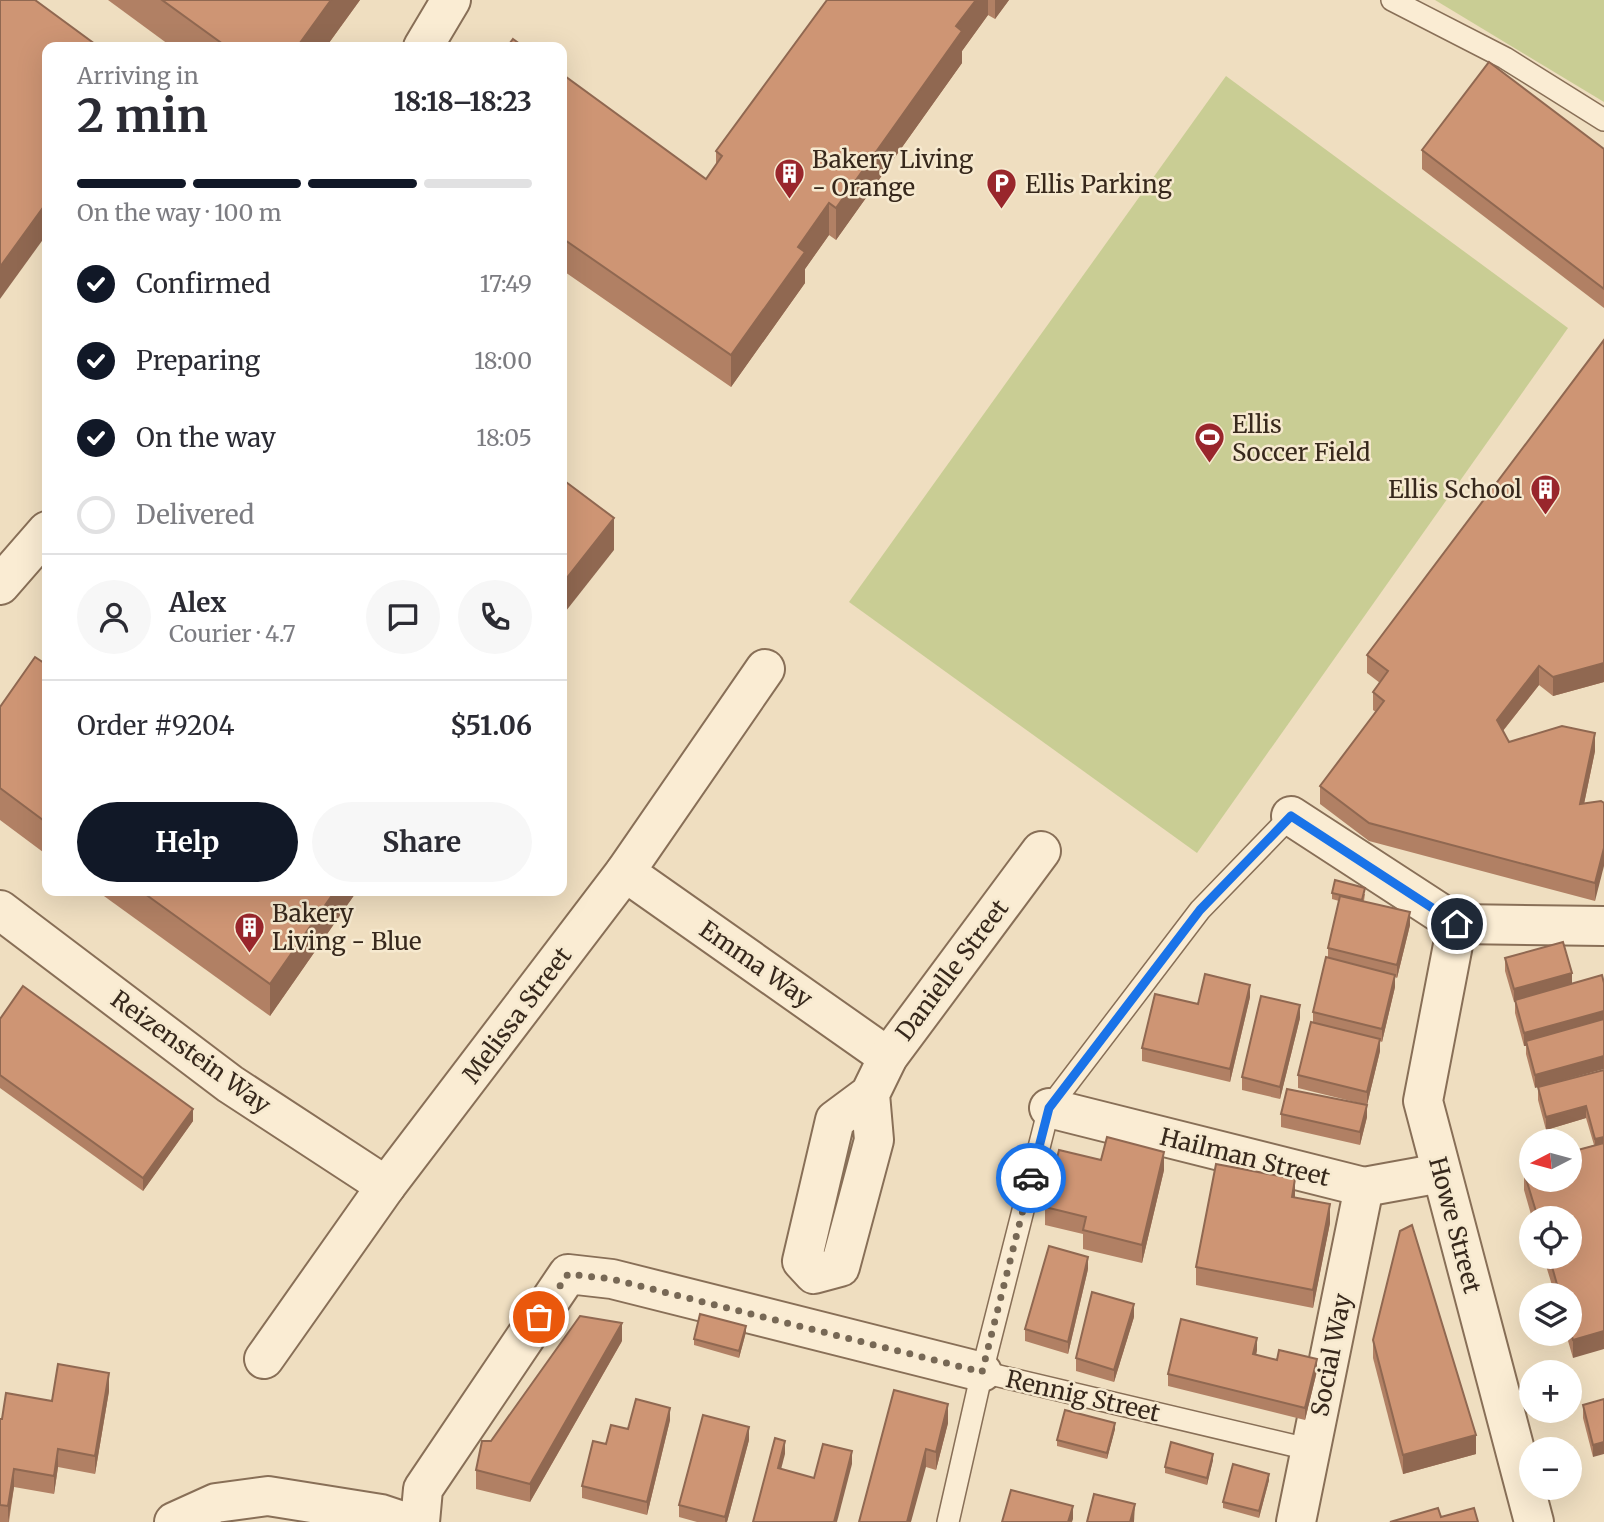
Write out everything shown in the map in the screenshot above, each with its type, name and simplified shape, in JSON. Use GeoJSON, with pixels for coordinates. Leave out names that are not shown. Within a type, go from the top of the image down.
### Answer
{"type":"FeatureCollection","features":[{"type":"Feature","properties":{"kind":"street"},"geometry":{"type":"LineString","coordinates":[[426,42],[451,0]]}},
{"type":"Feature","properties":{"kind":"street"},"geometry":{"type":"LineString","coordinates":[[0,585],[42,537]]}},
{"type":"Feature","properties":{"kind":"street","name":"Melissa Street"},"geometry":{"type":"LineString","coordinates":[[264,1359],[386,1186],[625,872],[765,669]]}},
{"type":"Feature","properties":{"kind":"street"},"geometry":{"type":"LineString","coordinates":[[1291,816],[1457,924],[1604,926]]}},
{"type":"Feature","properties":{"kind":"street","name":"Danielle Street"},"geometry":{"type":"LineString","coordinates":[[870,1094],[888,1056],[1041,851]]}},
{"type":"Feature","properties":{"kind":"street","name":"Emma Way"},"geometry":{"type":"LineString","coordinates":[[625,872],[888,1056]]}},
{"type":"Feature","properties":{"kind":"street","name":"Reizenstein Way"},"geometry":{"type":"LineString","coordinates":[[0,911],[230,1084],[386,1186]]}},
{"type":"Feature","properties":{"kind":"street","name":"Howe Street"},"geometry":{"type":"LineString","coordinates":[[1457,924],[1423,1101],[1534,1522]]}},
{"type":"Feature","properties":{"kind":"street","name":"Hailman Street"},"geometry":{"type":"LineString","coordinates":[[1049,1108],[1364,1187],[1441,1173]]}},
{"type":"Feature","properties":{"kind":"street","name":"Social Way"},"geometry":{"type":"LineString","coordinates":[[1296,1522],[1364,1187]]}},
{"type":"Feature","properties":{"kind":"street","name":"Rennig Street"},"geometry":{"type":"LineString","coordinates":[[420,1522],[423,1489],[568,1274],[612,1279],[982,1372]]}},
{"type":"Feature","properties":{"kind":"street"},"geometry":{"type":"LineString","coordinates":[[174,1522],[216,1503],[268,1496],[381,1514],[405,1522]]}},
{"type":"Feature","properties":{"kind":"lane"},"geometry":{"type":"LineString","coordinates":[[1392,0],[1505,58],[1604,120]]}},
{"type":"Feature","properties":{"kind":"lane"},"geometry":{"type":"LineString","coordinates":[[948,1522],[982,1372],[1049,1108],[1200,910],[1291,816]]}},
{"type":"Feature","properties":{"kind":"lane","name":"Rennig Street"},"geometry":{"type":"LineString","coordinates":[[982,1372],[1312,1450]]}},
{"type":"Feature","properties":{"kind":"green space"},"geometry":{"type":"Polygon","coordinates":[[[1435,0],[1604,0],[1604,102],[1435,0]]]}},
{"type":"Feature","properties":{"kind":"green space","name":"Ellis Soccer Field"},"geometry":{"type":"Polygon","coordinates":[[[1226,76],[1568,328],[1197,853],[849,602],[1226,76]]]}},
{"type":"Feature","properties":{"kind":"building"},"geometry":{"type":"Polygon","coordinates":[[[0,0],[35,0],[92,42],[42,42],[42,209],[0,267],[0,0]]]}},
{"type":"Feature","properties":{"kind":"building"},"geometry":{"type":"Polygon","coordinates":[[[162,0],[331,0],[301,42],[220,42],[162,0]]]}},
{"type":"Feature","properties":{"kind":"building","name":"Bakery Living - Orange"},"geometry":{"type":"Polygon","coordinates":[[[827,0],[976,0],[956,26],[962,31],[836,208],[829,203],[798,247],[805,252],[731,355],[567,241],[567,78],[706,179],[722,156],[716,151],[827,0]]]}},
{"type":"Feature","properties":{"kind":"building"},"geometry":{"type":"Polygon","coordinates":[[[1489,62],[1604,149],[1604,289],[1422,150],[1489,62]]]}},
{"type":"Feature","properties":{"kind":"building","name":"Ellis School"},"geometry":{"type":"Polygon","coordinates":[[[1604,340],[1604,663],[1553,677],[1539,666],[1497,720],[1509,742],[1562,726],[1595,733],[1580,804],[1601,801],[1604,803],[1604,848],[1595,883],[1369,823],[1320,786],[1384,701],[1373,692],[1388,671],[1367,655],[1604,340]]]}},
{"type":"Feature","properties":{"kind":"building"},"geometry":{"type":"Polygon","coordinates":[[[567,483],[614,518],[567,578],[567,483]]]}},
{"type":"Feature","properties":{"kind":"building"},"geometry":{"type":"Polygon","coordinates":[[[35,657],[42,662],[42,819],[0,788],[0,707],[35,657]]]}},
{"type":"Feature","properties":{"kind":"building"},"geometry":{"type":"Polygon","coordinates":[[[1335,880],[1365,888],[1362,900],[1332,893],[1335,880]]]}},
{"type":"Feature","properties":{"kind":"building"},"geometry":{"type":"Polygon","coordinates":[[[148,896],[332,896],[270,984],[148,896]]]}},
{"type":"Feature","properties":{"kind":"building"},"geometry":{"type":"Polygon","coordinates":[[[1340,896],[1410,912],[1397,965],[1328,948],[1340,896]]]}},
{"type":"Feature","properties":{"kind":"building"},"geometry":{"type":"Polygon","coordinates":[[[1563,942],[1572,973],[1514,989],[1505,958],[1563,942]]]}},
{"type":"Feature","properties":{"kind":"building"},"geometry":{"type":"Polygon","coordinates":[[[1326,957],[1395,975],[1382,1029],[1313,1012],[1326,957]]]}},
{"type":"Feature","properties":{"kind":"building"},"geometry":{"type":"Polygon","coordinates":[[[1205,974],[1250,985],[1230,1069],[1142,1048],[1155,994],[1198,1004],[1205,974]]]}},
{"type":"Feature","properties":{"kind":"building"},"geometry":{"type":"Polygon","coordinates":[[[1602,975],[1604,1011],[1524,1033],[1515,1000],[1602,975]]]}},
{"type":"Feature","properties":{"kind":"building"},"geometry":{"type":"Polygon","coordinates":[[[23,986],[193,1109],[143,1178],[0,1075],[0,1019],[23,986]]]}},
{"type":"Feature","properties":{"kind":"building"},"geometry":{"type":"Polygon","coordinates":[[[1261,996],[1300,1005],[1280,1087],[1242,1077],[1261,996]]]}},
{"type":"Feature","properties":{"kind":"building"},"geometry":{"type":"Polygon","coordinates":[[[1604,1019],[1604,1056],[1535,1075],[1526,1041],[1604,1019]]]}},
{"type":"Feature","properties":{"kind":"building"},"geometry":{"type":"Polygon","coordinates":[[[1311,1022],[1380,1039],[1367,1092],[1298,1075],[1311,1022]]]}},
{"type":"Feature","properties":{"kind":"building"},"geometry":{"type":"Polygon","coordinates":[[[1604,1070],[1604,1137],[1595,1139],[1586,1106],[1546,1117],[1538,1087],[1604,1070]]]}},
{"type":"Feature","properties":{"kind":"building"},"geometry":{"type":"Polygon","coordinates":[[[1287,1089],[1367,1105],[1360,1132],[1281,1114],[1287,1089]]]}},
{"type":"Feature","properties":{"kind":"building"},"geometry":{"type":"Polygon","coordinates":[[[1107,1137],[1164,1152],[1142,1245],[1083,1230],[1086,1217],[1045,1207],[1059,1150],[1101,1160],[1107,1137]]]}},
{"type":"Feature","properties":{"kind":"building"},"geometry":{"type":"Polygon","coordinates":[[[1604,1143],[1604,1331],[1582,1337],[1582,1283],[1557,1283],[1553,1269],[1582,1269],[1582,1206],[1534,1206],[1530,1192],[1582,1192],[1582,1149],[1604,1143]]]}},
{"type":"Feature","properties":{"kind":"building"},"geometry":{"type":"Polygon","coordinates":[[[1216,1164],[1295,1179],[1292,1197],[1330,1204],[1313,1290],[1196,1267],[1216,1164]]]}},
{"type":"Feature","properties":{"kind":"building"},"geometry":{"type":"Polygon","coordinates":[[[1412,1225],[1476,1435],[1403,1455],[1373,1340],[1400,1231],[1412,1225]]]}},
{"type":"Feature","properties":{"kind":"building"},"geometry":{"type":"Polygon","coordinates":[[[1049,1246],[1088,1257],[1068,1342],[1025,1329],[1049,1246]]]}},
{"type":"Feature","properties":{"kind":"building"},"geometry":{"type":"Polygon","coordinates":[[[1092,1292],[1134,1304],[1114,1370],[1076,1358],[1092,1292]]]}},
{"type":"Feature","properties":{"kind":"building"},"geometry":{"type":"Polygon","coordinates":[[[700,1314],[746,1326],[739,1351],[694,1339],[700,1314]]]}},
{"type":"Feature","properties":{"kind":"building"},"geometry":{"type":"Polygon","coordinates":[[[580,1316],[622,1323],[530,1484],[476,1470],[482,1441],[491,1441],[580,1316]]]}},
{"type":"Feature","properties":{"kind":"building"},"geometry":{"type":"Polygon","coordinates":[[[1181,1319],[1257,1338],[1253,1354],[1277,1360],[1279,1350],[1317,1359],[1305,1408],[1168,1374],[1181,1319]]]}},
{"type":"Feature","properties":{"kind":"building"},"geometry":{"type":"Polygon","coordinates":[[[58,1364],[109,1373],[95,1456],[58,1449],[54,1476],[14,1469],[8,1506],[0,1505],[0,1419],[6,1393],[52,1401],[58,1364]]]}},
{"type":"Feature","properties":{"kind":"building"},"geometry":{"type":"Polygon","coordinates":[[[894,1390],[948,1404],[936,1452],[926,1449],[907,1522],[859,1522],[894,1390]]]}},
{"type":"Feature","properties":{"kind":"building"},"geometry":{"type":"Polygon","coordinates":[[[636,1399],[670,1408],[647,1502],[582,1486],[593,1441],[606,1444],[611,1425],[628,1429],[636,1399]]]}},
{"type":"Feature","properties":{"kind":"building"},"geometry":{"type":"Polygon","coordinates":[[[1604,1399],[1604,1442],[1593,1445],[1583,1405],[1604,1399]]]}},
{"type":"Feature","properties":{"kind":"building"},"geometry":{"type":"Polygon","coordinates":[[[1065,1410],[1115,1423],[1107,1453],[1057,1440],[1065,1410]]]}},
{"type":"Feature","properties":{"kind":"building"},"geometry":{"type":"Polygon","coordinates":[[[703,1415],[749,1427],[725,1517],[679,1505],[703,1415]]]}},
{"type":"Feature","properties":{"kind":"building"},"geometry":{"type":"Polygon","coordinates":[[[775,1438],[785,1441],[778,1468],[814,1478],[823,1444],[852,1451],[834,1522],[753,1522],[775,1438]]]}},
{"type":"Feature","properties":{"kind":"building"},"geometry":{"type":"Polygon","coordinates":[[[1171,1442],[1213,1454],[1207,1478],[1165,1467],[1171,1442]]]}},
{"type":"Feature","properties":{"kind":"building"},"geometry":{"type":"Polygon","coordinates":[[[1233,1464],[1269,1474],[1259,1511],[1223,1502],[1233,1464]]]}},
{"type":"Feature","properties":{"kind":"building"},"geometry":{"type":"Polygon","coordinates":[[[1011,1490],[1073,1506],[1068,1522],[1002,1522],[1011,1490]]]}},
{"type":"Feature","properties":{"kind":"building"},"geometry":{"type":"Polygon","coordinates":[[[1094,1494],[1135,1504],[1130,1522],[1087,1522],[1094,1494]]]}},
{"type":"Feature","properties":{"kind":"building"},"geometry":{"type":"Polygon","coordinates":[[[1438,1508],[1441,1517],[1474,1508],[1478,1522],[1390,1522],[1438,1508]]]}},
{"type":"Feature","properties":{"kind":"way so far"},"geometry":{"type":"LineString","coordinates":[[539,1317],[568,1274],[612,1279],[982,1372],[1031,1178]]}},
{"type":"Feature","properties":{"kind":"place","name":"Bakery Living - Orange"},"geometry":{"type":"Point","coordinates":[789,200]}},
{"type":"Feature","properties":{"kind":"place","name":"Ellis Parking"},"geometry":{"type":"Point","coordinates":[1002,211]}},
{"type":"Feature","properties":{"kind":"place","name":"Ellis Soccer Field"},"geometry":{"type":"Point","coordinates":[1209,465]}},
{"type":"Feature","properties":{"kind":"place","name":"Ellis School"},"geometry":{"type":"Point","coordinates":[1545,516]}},
{"type":"Feature","properties":{"kind":"place","name":"Bakery Living - Blue"},"geometry":{"type":"Point","coordinates":[249,954]}},
{"type":"Feature","properties":{"kind":"route"},"geometry":{"type":"LineString","coordinates":[[1031,1178],[1049,1108],[1200,910],[1291,816],[1457,924]]}}]}
